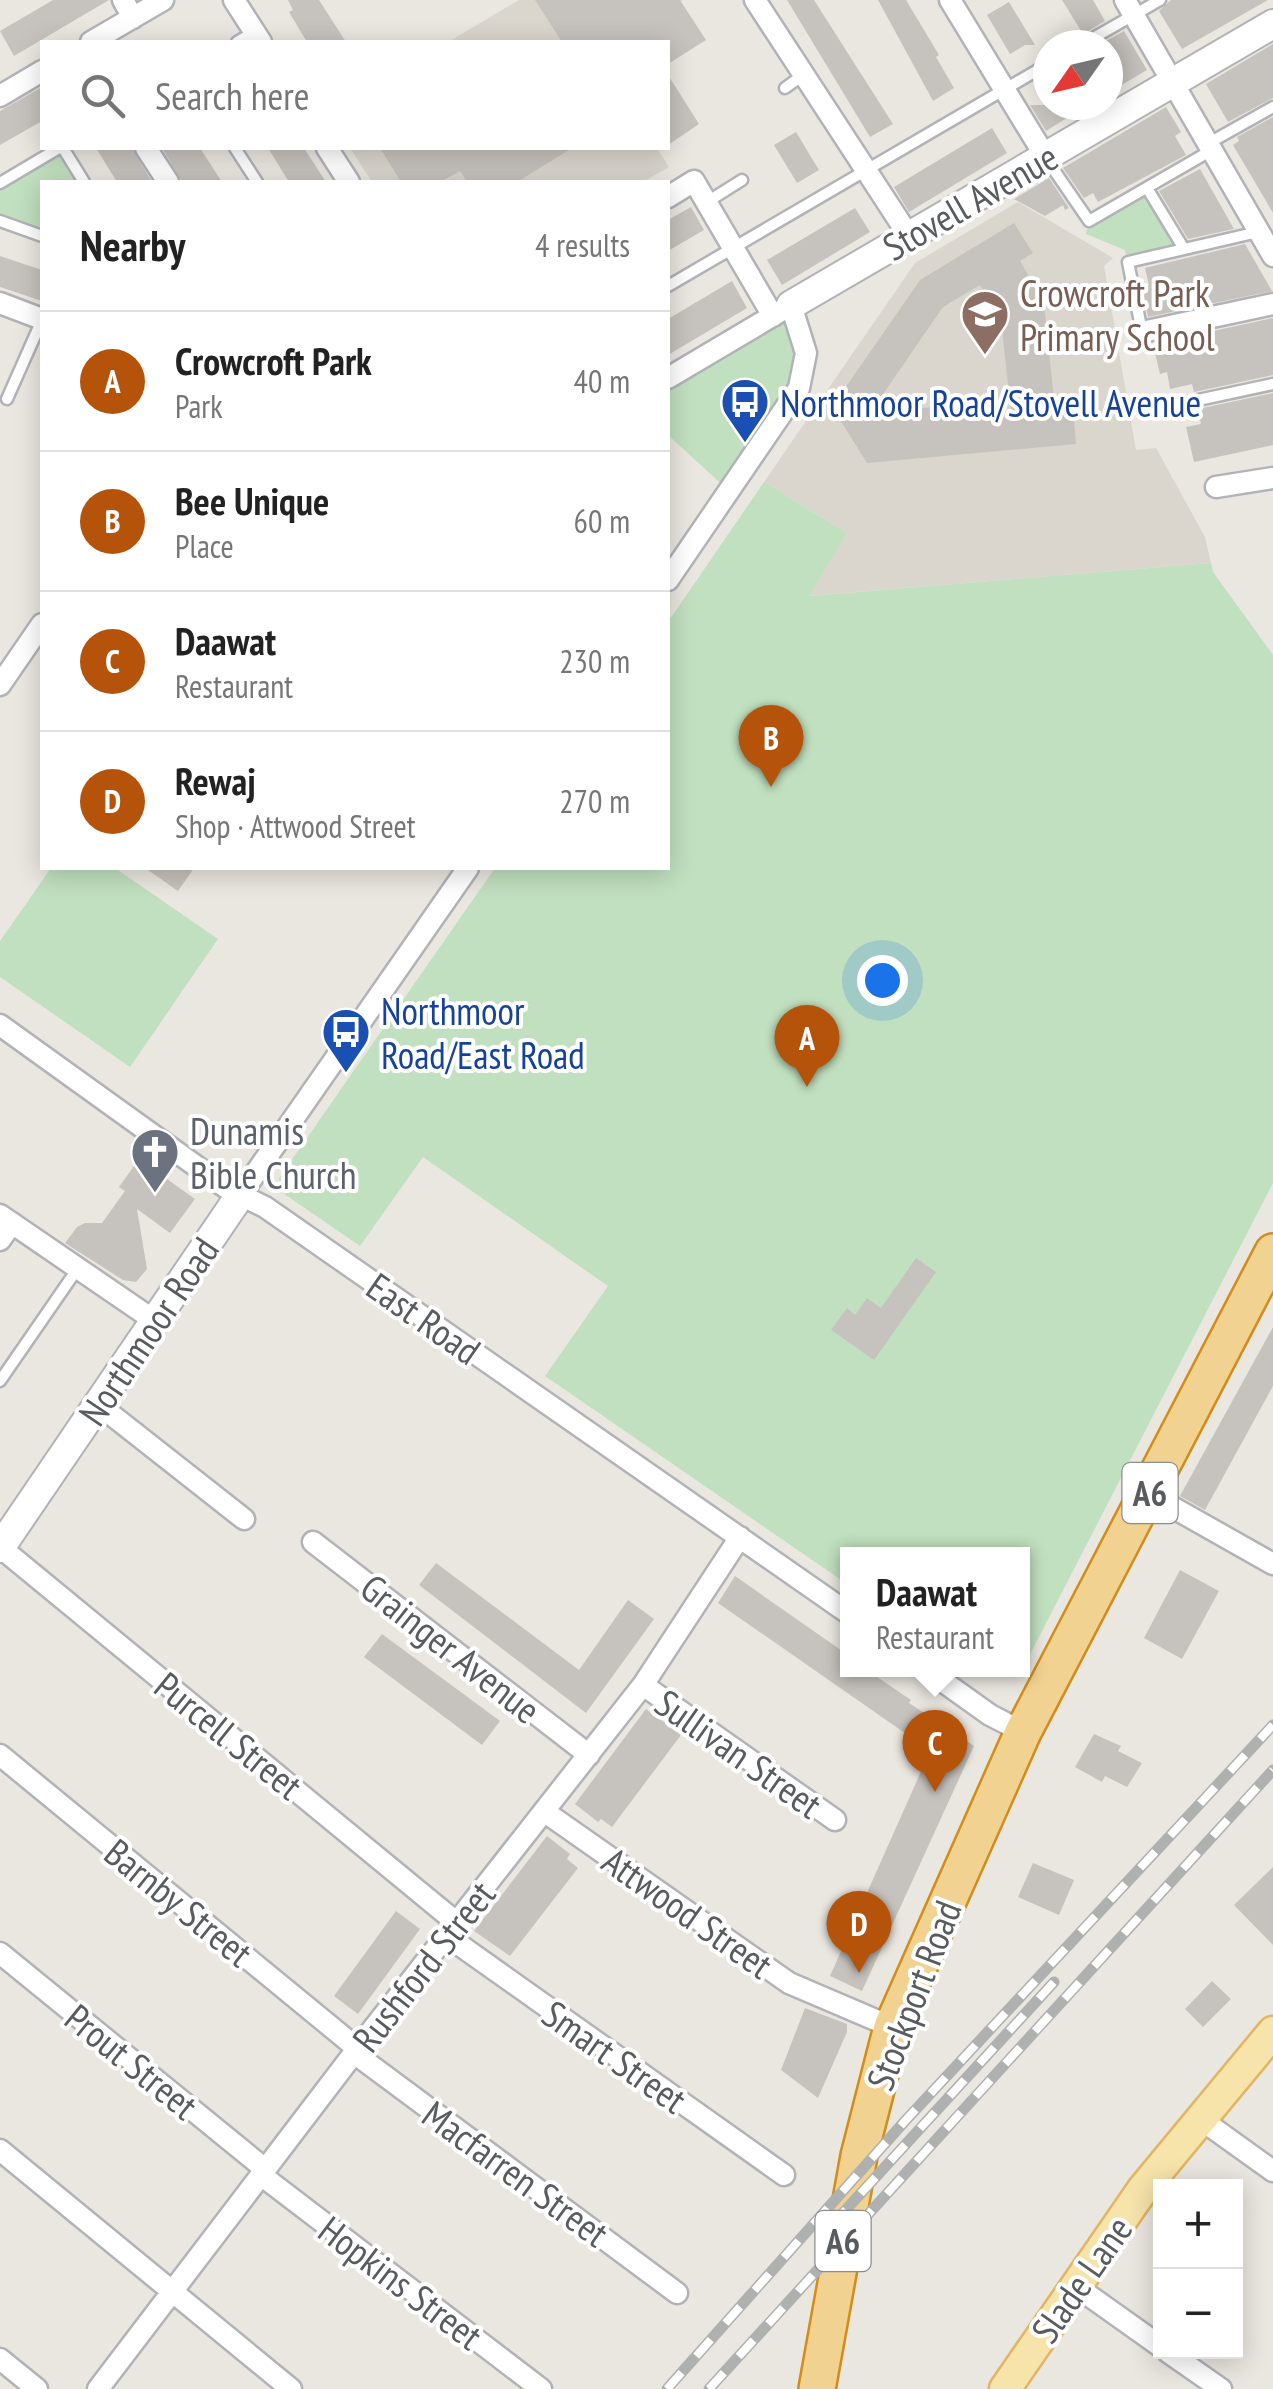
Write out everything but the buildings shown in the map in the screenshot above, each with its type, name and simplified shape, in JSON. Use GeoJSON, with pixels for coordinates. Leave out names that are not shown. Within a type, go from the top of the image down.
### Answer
{"type":"FeatureCollection","features":[{"type":"Feature","properties":{"kind":"highway","name":"Stockport Road"},"geometry":{"type":"LineString","coordinates":[[817,2389],[858,2156],[892,2026],[1023,1732],[1273,1252]]}},
{"type":"Feature","properties":{"kind":"main road","name":"Slade Lane"},"geometry":{"type":"LineString","coordinates":[[1005,2389],[1143,2188],[1273,2032]]}},
{"type":"Feature","properties":{"kind":"street"},"geometry":{"type":"LineString","coordinates":[[93,40],[128,9],[164,0]]}},
{"type":"Feature","properties":{"kind":"street"},"geometry":{"type":"LineString","coordinates":[[234,0],[250,39]]}},
{"type":"Feature","properties":{"kind":"street"},"geometry":{"type":"LineString","coordinates":[[755,0],[909,236]]}},
{"type":"Feature","properties":{"kind":"street"},"geometry":{"type":"LineString","coordinates":[[950,0],[1045,156]]}},
{"type":"Feature","properties":{"kind":"street"},"geometry":{"type":"LineString","coordinates":[[1129,8],[1273,256]]}},
{"type":"Feature","properties":{"kind":"street","name":"Stovell Avenue"},"geometry":{"type":"LineString","coordinates":[[670,377],[1273,24]]}},
{"type":"Feature","properties":{"kind":"street"},"geometry":{"type":"LineString","coordinates":[[3,87],[40,72]]}},
{"type":"Feature","properties":{"kind":"street"},"geometry":{"type":"LineString","coordinates":[[147,150],[167,180]]}},
{"type":"Feature","properties":{"kind":"street"},"geometry":{"type":"LineString","coordinates":[[328,150],[348,180]]}},
{"type":"Feature","properties":{"kind":"street"},"geometry":{"type":"LineString","coordinates":[[670,196],[694,182],[733,248],[782,310],[806,354],[798,388],[670,577]]}},
{"type":"Feature","properties":{"kind":"street"},"geometry":{"type":"LineString","coordinates":[[0,303],[40,319]]}},
{"type":"Feature","properties":{"kind":"street"},"geometry":{"type":"LineString","coordinates":[[1142,332],[1273,304]]}},
{"type":"Feature","properties":{"kind":"street"},"geometry":{"type":"LineString","coordinates":[[1216,487],[1273,478]]}},
{"type":"Feature","properties":{"kind":"street"},"geometry":{"type":"LineString","coordinates":[[0,685],[40,627]]}},
{"type":"Feature","properties":{"kind":"street","name":"Northmoor Road"},"geometry":{"type":"LineString","coordinates":[[0,1548],[467,870]]}},
{"type":"Feature","properties":{"kind":"street","name":"East Road"},"geometry":{"type":"LineString","coordinates":[[0,1025],[215,1180],[265,1207],[840,1607]]}},
{"type":"Feature","properties":{"kind":"street"},"geometry":{"type":"LineString","coordinates":[[4,1226],[78,1268],[154,1320]]}},
{"type":"Feature","properties":{"kind":"street"},"geometry":{"type":"LineString","coordinates":[[99,1404],[244,1518]]}},
{"type":"Feature","properties":{"kind":"street"},"geometry":{"type":"LineString","coordinates":[[1149,1494],[1273,1564]]}},
{"type":"Feature","properties":{"kind":"street","name":"Rushford Street"},"geometry":{"type":"LineString","coordinates":[[98,2389],[356,2051],[643,1686],[740,1537]]}},
{"type":"Feature","properties":{"kind":"street","name":"Grainger Avenue"},"geometry":{"type":"LineString","coordinates":[[313,1542],[588,1754]]}},
{"type":"Feature","properties":{"kind":"street","name":"Purcell Street"},"geometry":{"type":"LineString","coordinates":[[0,1548],[452,1930]]}},
{"type":"Feature","properties":{"kind":"street"},"geometry":{"type":"LineString","coordinates":[[936,1677],[1023,1732]]}},
{"type":"Feature","properties":{"kind":"street","name":"Sullivan Street"},"geometry":{"type":"LineString","coordinates":[[643,1686],[835,1820]]}},
{"type":"Feature","properties":{"kind":"street","name":"Barnby Street"},"geometry":{"type":"LineString","coordinates":[[0,1755],[356,2051]]}},
{"type":"Feature","properties":{"kind":"street","name":"Attwood Street"},"geometry":{"type":"LineString","coordinates":[[546,1812],[789,1983],[892,2026]]}},
{"type":"Feature","properties":{"kind":"street","name":"Smart Street"},"geometry":{"type":"LineString","coordinates":[[452,1930],[784,2176]]}},
{"type":"Feature","properties":{"kind":"street","name":"Prout Street"},"geometry":{"type":"LineString","coordinates":[[0,1953],[263,2172]]}},
{"type":"Feature","properties":{"kind":"street","name":"Macfarren Street"},"geometry":{"type":"LineString","coordinates":[[356,2051],[678,2293]]}},
{"type":"Feature","properties":{"kind":"street"},"geometry":{"type":"LineString","coordinates":[[1199,2118],[1273,2171]]}},
{"type":"Feature","properties":{"kind":"street"},"geometry":{"type":"LineString","coordinates":[[0,2150],[291,2389]]}},
{"type":"Feature","properties":{"kind":"street","name":"Hopkins Street"},"geometry":{"type":"LineString","coordinates":[[263,2172],[541,2389]]}},
{"type":"Feature","properties":{"kind":"street"},"geometry":{"type":"LineString","coordinates":[[1077,2287],[1153,2341]]}},
{"type":"Feature","properties":{"kind":"street"},"geometry":{"type":"LineString","coordinates":[[0,2358],[37,2389]]}},
{"type":"Feature","properties":{"kind":"street"},"geometry":{"type":"LineString","coordinates":[[1178,2359],[1220,2389]]}},
{"type":"Feature","properties":{"kind":"lane"},"geometry":{"type":"LineString","coordinates":[[1100,30],[1129,8],[1160,0]]}},
{"type":"Feature","properties":{"kind":"lane"},"geometry":{"type":"LineString","coordinates":[[670,285],[1033,73]]}},
{"type":"Feature","properties":{"kind":"lane"},"geometry":{"type":"LineString","coordinates":[[785,88],[804,75]]}},
{"type":"Feature","properties":{"kind":"lane"},"geometry":{"type":"LineString","coordinates":[[1045,156],[1089,221],[1273,108]]}},
{"type":"Feature","properties":{"kind":"lane"},"geometry":{"type":"LineString","coordinates":[[0,183],[58,150]]}},
{"type":"Feature","properties":{"kind":"lane"},"geometry":{"type":"LineString","coordinates":[[62,150],[83,180]]}},
{"type":"Feature","properties":{"kind":"lane"},"geometry":{"type":"LineString","coordinates":[[236,150],[255,180]]}},
{"type":"Feature","properties":{"kind":"lane"},"geometry":{"type":"LineString","coordinates":[[706,203],[742,180]]}},
{"type":"Feature","properties":{"kind":"lane"},"geometry":{"type":"LineString","coordinates":[[1147,188],[1184,249]]}},
{"type":"Feature","properties":{"kind":"lane"},"geometry":{"type":"LineString","coordinates":[[0,221],[40,235]]}},
{"type":"Feature","properties":{"kind":"lane"},"geometry":{"type":"LineString","coordinates":[[1142,332],[1128,262],[1259,232]]}},
{"type":"Feature","properties":{"kind":"lane"},"geometry":{"type":"LineString","coordinates":[[7,398],[40,324]]}},
{"type":"Feature","properties":{"kind":"lane"},"geometry":{"type":"LineString","coordinates":[[1170,406],[1273,384]]}},
{"type":"Feature","properties":{"kind":"lane"},"geometry":{"type":"LineString","coordinates":[[0,1381],[78,1268]]}},
{"type":"Feature","properties":{"kind":"shaded area"},"geometry":{"type":"Polygon","coordinates":[[[519,0],[683,0],[616,40],[451,40],[519,0]]]}},
{"type":"Feature","properties":{"kind":"shaded area"},"geometry":{"type":"Polygon","coordinates":[[[351,150],[658,150],[669,167],[646,180],[371,180],[351,150]]]}},
{"type":"Feature","properties":{"kind":"shaded area","name":"Crowcroft Park Primary School"},"geometry":{"type":"Polygon","coordinates":[[[1018,202],[1113,258],[1104,266],[1136,450],[1156,448],[1205,537],[1211,563],[808,596],[847,533],[764,482],[915,263],[1018,202]]]}},
{"type":"Feature","properties":{"kind":"green space"},"geometry":{"type":"Polygon","coordinates":[[[56,150],[60,150],[83,180],[40,180],[40,235],[0,221],[0,183],[56,150]]]}},
{"type":"Feature","properties":{"kind":"green space"},"geometry":{"type":"Polygon","coordinates":[[[1147,188],[1184,249],[1128,262],[1125,250],[1086,234],[1089,221],[1147,188]]]}},
{"type":"Feature","properties":{"kind":"green space"},"geometry":{"type":"Polygon","coordinates":[[[791,305],[801,376],[729,491],[670,437],[670,377],[791,305]]]}},
{"type":"Feature","properties":{"kind":"green space"},"geometry":{"type":"Polygon","coordinates":[[[764,482],[847,533],[809,596],[1211,563],[1213,572],[1273,655],[1273,1183],[1030,1654],[1030,1547],[840,1547],[840,1579],[545,1376],[608,1286],[423,1157],[360,1246],[280,1191],[279,1178],[494,870],[670,870],[670,619],[764,482]]]}},
{"type":"Feature","properties":{"kind":"green space"},"geometry":{"type":"Polygon","coordinates":[[[50,870],[118,870],[218,939],[130,1067],[0,977],[0,941],[50,870]]]}},
{"type":"Feature","properties":{"kind":"railway"},"geometry":{"type":"LineString","coordinates":[[667,2389],[905,2121],[1273,1725]]}},
{"type":"Feature","properties":{"kind":"railway"},"geometry":{"type":"LineString","coordinates":[[709,2389],[1273,1770]]}},
{"type":"Feature","properties":{"kind":"railway"},"geometry":{"type":"LineString","coordinates":[[831,2226],[1054,1982]]}},
{"type":"Feature","properties":{"kind":"place","name":"Crowcroft Park Primary School"},"geometry":{"type":"Point","coordinates":[985,356]}},
{"type":"Feature","properties":{"kind":"place","name":"Northmoor Road/Stovell Avenue"},"geometry":{"type":"Point","coordinates":[745,444]}},
{"type":"Feature","properties":{"kind":"place","name":"Bee Unique"},"geometry":{"type":"Point","coordinates":[771,787]}},
{"type":"Feature","properties":{"kind":"place","name":"Northmoor Road/East Road"},"geometry":{"type":"Point","coordinates":[346,1074]}},
{"type":"Feature","properties":{"kind":"place","name":"Crowcroft Park"},"geometry":{"type":"Point","coordinates":[807,1087]}},
{"type":"Feature","properties":{"kind":"place","name":"Dunamis Bible Church"},"geometry":{"type":"Point","coordinates":[155,1194]}},
{"type":"Feature","properties":{"kind":"place","name":"Daawat"},"geometry":{"type":"Point","coordinates":[935,1792]}},
{"type":"Feature","properties":{"kind":"place","name":"Rewaj"},"geometry":{"type":"Point","coordinates":[859,1973]}}]}
